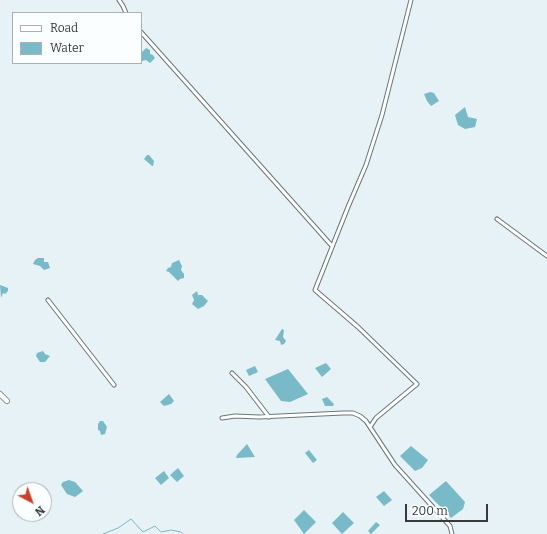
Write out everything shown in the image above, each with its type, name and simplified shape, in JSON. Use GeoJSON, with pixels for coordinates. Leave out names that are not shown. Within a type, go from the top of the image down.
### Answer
{"type":"FeatureCollection","features":[{"type":"Feature","properties":{"kind":"street"},"geometry":{"type":"LineString","coordinates":[[119,0],[126,12]]}},
{"type":"Feature","properties":{"kind":"street"},"geometry":{"type":"LineString","coordinates":[[370,427],[376,418],[417,384],[358,327],[314,290],[366,165],[382,115],[411,0]]}},
{"type":"Feature","properties":{"kind":"street"},"geometry":{"type":"LineString","coordinates":[[142,33],[332,246]]}},
{"type":"Feature","properties":{"kind":"street"},"geometry":{"type":"LineString","coordinates":[[498,219],[547,256]]}},
{"type":"Feature","properties":{"kind":"street"},"geometry":{"type":"LineString","coordinates":[[48,300],[114,385]]}},
{"type":"Feature","properties":{"kind":"street"},"geometry":{"type":"LineString","coordinates":[[232,373],[246,387],[269,417]]}},
{"type":"Feature","properties":{"kind":"street"},"geometry":{"type":"LineString","coordinates":[[0,394],[7,401]]}},
{"type":"Feature","properties":{"kind":"street"},"geometry":{"type":"LineString","coordinates":[[222,418],[235,416],[269,417],[352,413],[366,421],[396,465],[450,526],[452,534]]}},
{"type":"Feature","properties":{"kind":"water"},"geometry":{"type":"Polygon","coordinates":[[[146,48],[150,50],[150,54],[155,58],[150,63],[146,60],[142,61],[142,52],[146,48]]]}},
{"type":"Feature","properties":{"kind":"water"},"geometry":{"type":"Polygon","coordinates":[[[430,92],[434,93],[439,101],[431,106],[424,94],[430,92]]]}},
{"type":"Feature","properties":{"kind":"water"},"geometry":{"type":"Polygon","coordinates":[[[465,107],[468,117],[477,119],[475,127],[465,129],[458,125],[455,115],[465,107]]]}},
{"type":"Feature","properties":{"kind":"water"},"geometry":{"type":"Polygon","coordinates":[[[147,155],[149,155],[154,161],[153,166],[144,159],[147,155]]]}},
{"type":"Feature","properties":{"kind":"water"},"geometry":{"type":"Polygon","coordinates":[[[38,258],[44,258],[44,262],[48,262],[50,268],[44,270],[40,266],[33,264],[38,258]]]}},
{"type":"Feature","properties":{"kind":"water"},"geometry":{"type":"Polygon","coordinates":[[[179,260],[182,266],[181,270],[184,274],[184,278],[178,281],[166,271],[171,267],[172,263],[179,260]]]}},
{"type":"Feature","properties":{"kind":"water"},"geometry":{"type":"Polygon","coordinates":[[[0,285],[8,288],[8,291],[5,294],[3,293],[1,298],[0,285]]]}},
{"type":"Feature","properties":{"kind":"water"},"geometry":{"type":"Polygon","coordinates":[[[197,291],[198,295],[202,295],[208,301],[204,306],[198,309],[192,304],[194,300],[192,295],[197,291]]]}},
{"type":"Feature","properties":{"kind":"water"},"geometry":{"type":"Polygon","coordinates":[[[282,329],[284,330],[283,337],[286,341],[281,345],[280,341],[275,340],[282,329]]]}},
{"type":"Feature","properties":{"kind":"water"},"geometry":{"type":"Polygon","coordinates":[[[43,351],[45,354],[50,356],[45,362],[40,362],[36,356],[37,353],[43,351]]]}},
{"type":"Feature","properties":{"kind":"water"},"geometry":{"type":"Polygon","coordinates":[[[326,363],[331,369],[322,377],[315,368],[326,363]]]}},
{"type":"Feature","properties":{"kind":"water"},"geometry":{"type":"Polygon","coordinates":[[[255,366],[258,372],[249,376],[246,370],[255,366]]]}},
{"type":"Feature","properties":{"kind":"water"},"geometry":{"type":"Polygon","coordinates":[[[288,369],[308,394],[290,402],[281,401],[265,379],[288,369]]]}},
{"type":"Feature","properties":{"kind":"water"},"geometry":{"type":"Polygon","coordinates":[[[169,394],[174,401],[171,404],[164,406],[160,402],[169,394]]]}},
{"type":"Feature","properties":{"kind":"water"},"geometry":{"type":"Polygon","coordinates":[[[327,397],[334,404],[333,406],[325,406],[322,399],[327,397]]]}},
{"type":"Feature","properties":{"kind":"water"},"geometry":{"type":"Polygon","coordinates":[[[100,421],[103,421],[107,427],[105,434],[101,435],[100,431],[98,430],[98,424],[100,421]]]}},
{"type":"Feature","properties":{"kind":"water"},"geometry":{"type":"Polygon","coordinates":[[[247,444],[255,457],[236,458],[237,455],[247,444]]]}},
{"type":"Feature","properties":{"kind":"water"},"geometry":{"type":"Polygon","coordinates":[[[411,446],[428,460],[422,468],[415,471],[400,456],[411,446]]]}},
{"type":"Feature","properties":{"kind":"water"},"geometry":{"type":"Polygon","coordinates":[[[309,450],[317,460],[313,463],[305,453],[309,450]]]}},
{"type":"Feature","properties":{"kind":"water"},"geometry":{"type":"Polygon","coordinates":[[[178,468],[184,476],[177,482],[170,475],[178,468]]]}},
{"type":"Feature","properties":{"kind":"water"},"geometry":{"type":"Polygon","coordinates":[[[164,471],[169,478],[161,485],[155,478],[164,471]]]}},
{"type":"Feature","properties":{"kind":"water"},"geometry":{"type":"Polygon","coordinates":[[[69,480],[75,482],[83,491],[75,497],[67,494],[61,485],[63,482],[69,480]]]}},
{"type":"Feature","properties":{"kind":"water"},"geometry":{"type":"Polygon","coordinates":[[[446,481],[465,502],[463,509],[451,518],[429,495],[446,481]]]}},
{"type":"Feature","properties":{"kind":"water"},"geometry":{"type":"Polygon","coordinates":[[[384,491],[392,500],[384,506],[376,497],[384,491]]]}},
{"type":"Feature","properties":{"kind":"water"},"geometry":{"type":"Polygon","coordinates":[[[304,510],[316,522],[304,534],[294,520],[304,510]]]}},
{"type":"Feature","properties":{"kind":"water"},"geometry":{"type":"Polygon","coordinates":[[[343,512],[354,523],[342,534],[332,523],[343,512]]]}},
{"type":"Feature","properties":{"kind":"water"},"geometry":{"type":"Polygon","coordinates":[[[376,522],[380,525],[371,534],[368,531],[376,522]]]}},
{"type":"Feature","properties":{"kind":"waterway"},"geometry":{"type":"LineString","coordinates":[[103,534],[118,528],[131,519],[143,532],[155,526],[161,532],[171,530],[181,532],[183,534]]}}]}
